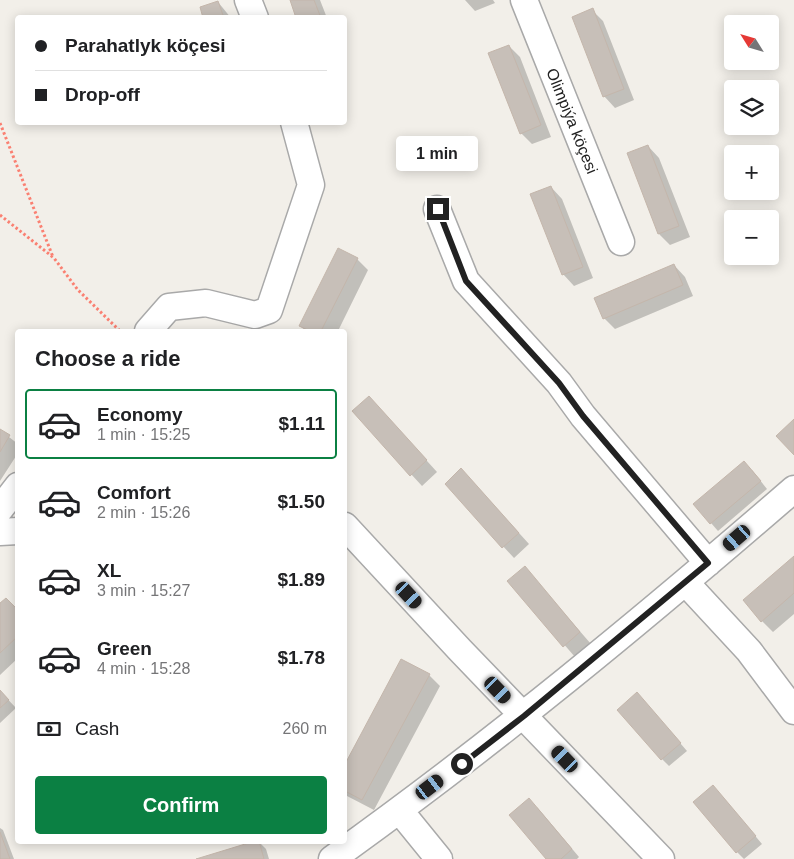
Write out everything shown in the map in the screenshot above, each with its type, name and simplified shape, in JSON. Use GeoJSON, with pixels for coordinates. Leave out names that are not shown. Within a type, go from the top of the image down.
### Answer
{"type":"FeatureCollection","features":[{"type":"Feature","properties":{"kind":"street"},"geometry":{"type":"LineString","coordinates":[[248,0],[253,15]]}},
{"type":"Feature","properties":{"kind":"street","name":"Olimpiýa köçesi"},"geometry":{"type":"LineString","coordinates":[[524,0],[620,242]]}},
{"type":"Feature","properties":{"kind":"street"},"geometry":{"type":"LineString","coordinates":[[150,329],[169,307],[206,303],[255,315],[269,310],[311,185],[295,125]]}},
{"type":"Feature","properties":{"kind":"street"},"geometry":{"type":"LineString","coordinates":[[438,209],[466,281],[559,383],[583,416],[708,563]]}},
{"type":"Feature","properties":{"kind":"street"},"geometry":{"type":"LineString","coordinates":[[332,859],[400,811],[524,716],[686,583],[794,489]]}},
{"type":"Feature","properties":{"kind":"street"},"geometry":{"type":"LineString","coordinates":[[0,509],[15,490]]}},
{"type":"Feature","properties":{"kind":"street"},"geometry":{"type":"LineString","coordinates":[[347,528],[661,859]]}},
{"type":"Feature","properties":{"kind":"street"},"geometry":{"type":"LineString","coordinates":[[0,532],[15,531]]}},
{"type":"Feature","properties":{"kind":"street"},"geometry":{"type":"LineString","coordinates":[[686,583],[749,651],[794,711]]}},
{"type":"Feature","properties":{"kind":"street"},"geometry":{"type":"LineString","coordinates":[[400,811],[439,859]]}},
{"type":"Feature","properties":{"kind":"path"},"geometry":{"type":"LineString","coordinates":[[0,123],[54,258]]}},
{"type":"Feature","properties":{"kind":"path"},"geometry":{"type":"LineString","coordinates":[[0,215],[54,258],[78,290],[118,329]]}},
{"type":"Feature","properties":{"kind":"building"},"geometry":{"type":"Polygon","coordinates":[[[290,0],[314,0],[320,15],[295,15],[290,0]]]}},
{"type":"Feature","properties":{"kind":"building"},"geometry":{"type":"Polygon","coordinates":[[[218,1],[223,15],[202,15],[200,7],[218,1]]]}},
{"type":"Feature","properties":{"kind":"building"},"geometry":{"type":"Polygon","coordinates":[[[593,8],[624,89],[603,97],[572,17],[593,8]]]}},
{"type":"Feature","properties":{"kind":"building"},"geometry":{"type":"Polygon","coordinates":[[[509,45],[541,125],[520,134],[488,53],[509,45]]]}},
{"type":"Feature","properties":{"kind":"building"},"geometry":{"type":"Polygon","coordinates":[[[648,145],[679,226],[658,234],[627,153],[648,145]]]}},
{"type":"Feature","properties":{"kind":"building"},"geometry":{"type":"Polygon","coordinates":[[[551,186],[583,267],[562,275],[530,194],[551,186]]]}},
{"type":"Feature","properties":{"kind":"building"},"geometry":{"type":"Polygon","coordinates":[[[338,248],[358,258],[322,329],[306,329],[299,326],[338,248]]]}},
{"type":"Feature","properties":{"kind":"building"},"geometry":{"type":"Polygon","coordinates":[[[674,264],[683,285],[603,319],[594,298],[674,264]]]}},
{"type":"Feature","properties":{"kind":"building"},"geometry":{"type":"Polygon","coordinates":[[[369,396],[427,460],[410,476],[352,411],[369,396]]]}},
{"type":"Feature","properties":{"kind":"building"},"geometry":{"type":"Polygon","coordinates":[[[794,419],[794,455],[776,436],[794,419]]]}},
{"type":"Feature","properties":{"kind":"building"},"geometry":{"type":"Polygon","coordinates":[[[0,429],[10,435],[0,452],[0,429]]]}},
{"type":"Feature","properties":{"kind":"building"},"geometry":{"type":"Polygon","coordinates":[[[744,461],[761,481],[710,524],[693,504],[744,461]]]}},
{"type":"Feature","properties":{"kind":"building"},"geometry":{"type":"Polygon","coordinates":[[[461,468],[519,533],[502,548],[445,484],[461,468]]]}},
{"type":"Feature","properties":{"kind":"building"},"geometry":{"type":"Polygon","coordinates":[[[794,556],[794,593],[761,622],[743,600],[794,556]]]}},
{"type":"Feature","properties":{"kind":"building"},"geometry":{"type":"Polygon","coordinates":[[[525,566],[580,632],[563,647],[507,581],[525,566]]]}},
{"type":"Feature","properties":{"kind":"building"},"geometry":{"type":"Polygon","coordinates":[[[6,598],[15,607],[15,639],[0,653],[0,603],[6,598]]]}},
{"type":"Feature","properties":{"kind":"building"},"geometry":{"type":"Polygon","coordinates":[[[401,659],[430,674],[362,800],[347,792],[347,760],[401,659]]]}},
{"type":"Feature","properties":{"kind":"building"},"geometry":{"type":"Polygon","coordinates":[[[0,690],[9,700],[0,708],[0,690]]]}},
{"type":"Feature","properties":{"kind":"building"},"geometry":{"type":"Polygon","coordinates":[[[637,692],[681,743],[661,760],[617,710],[637,692]]]}},
{"type":"Feature","properties":{"kind":"building"},"geometry":{"type":"Polygon","coordinates":[[[713,785],[756,836],[736,853],[693,802],[713,785]]]}},
{"type":"Feature","properties":{"kind":"building"},"geometry":{"type":"Polygon","coordinates":[[[529,798],[572,849],[561,859],[546,859],[509,815],[529,798]]]}},
{"type":"Feature","properties":{"kind":"building"},"geometry":{"type":"Polygon","coordinates":[[[0,832],[10,859],[0,859],[0,832]]]}},
{"type":"Feature","properties":{"kind":"building"},"geometry":{"type":"Polygon","coordinates":[[[245,844],[260,844],[264,859],[196,859],[245,844]]]}},
{"type":"Feature","properties":{"kind":"route"},"geometry":{"type":"LineString","coordinates":[[438,209],[466,281],[559,383],[583,416],[708,563],[524,716],[462,764]]}}]}
